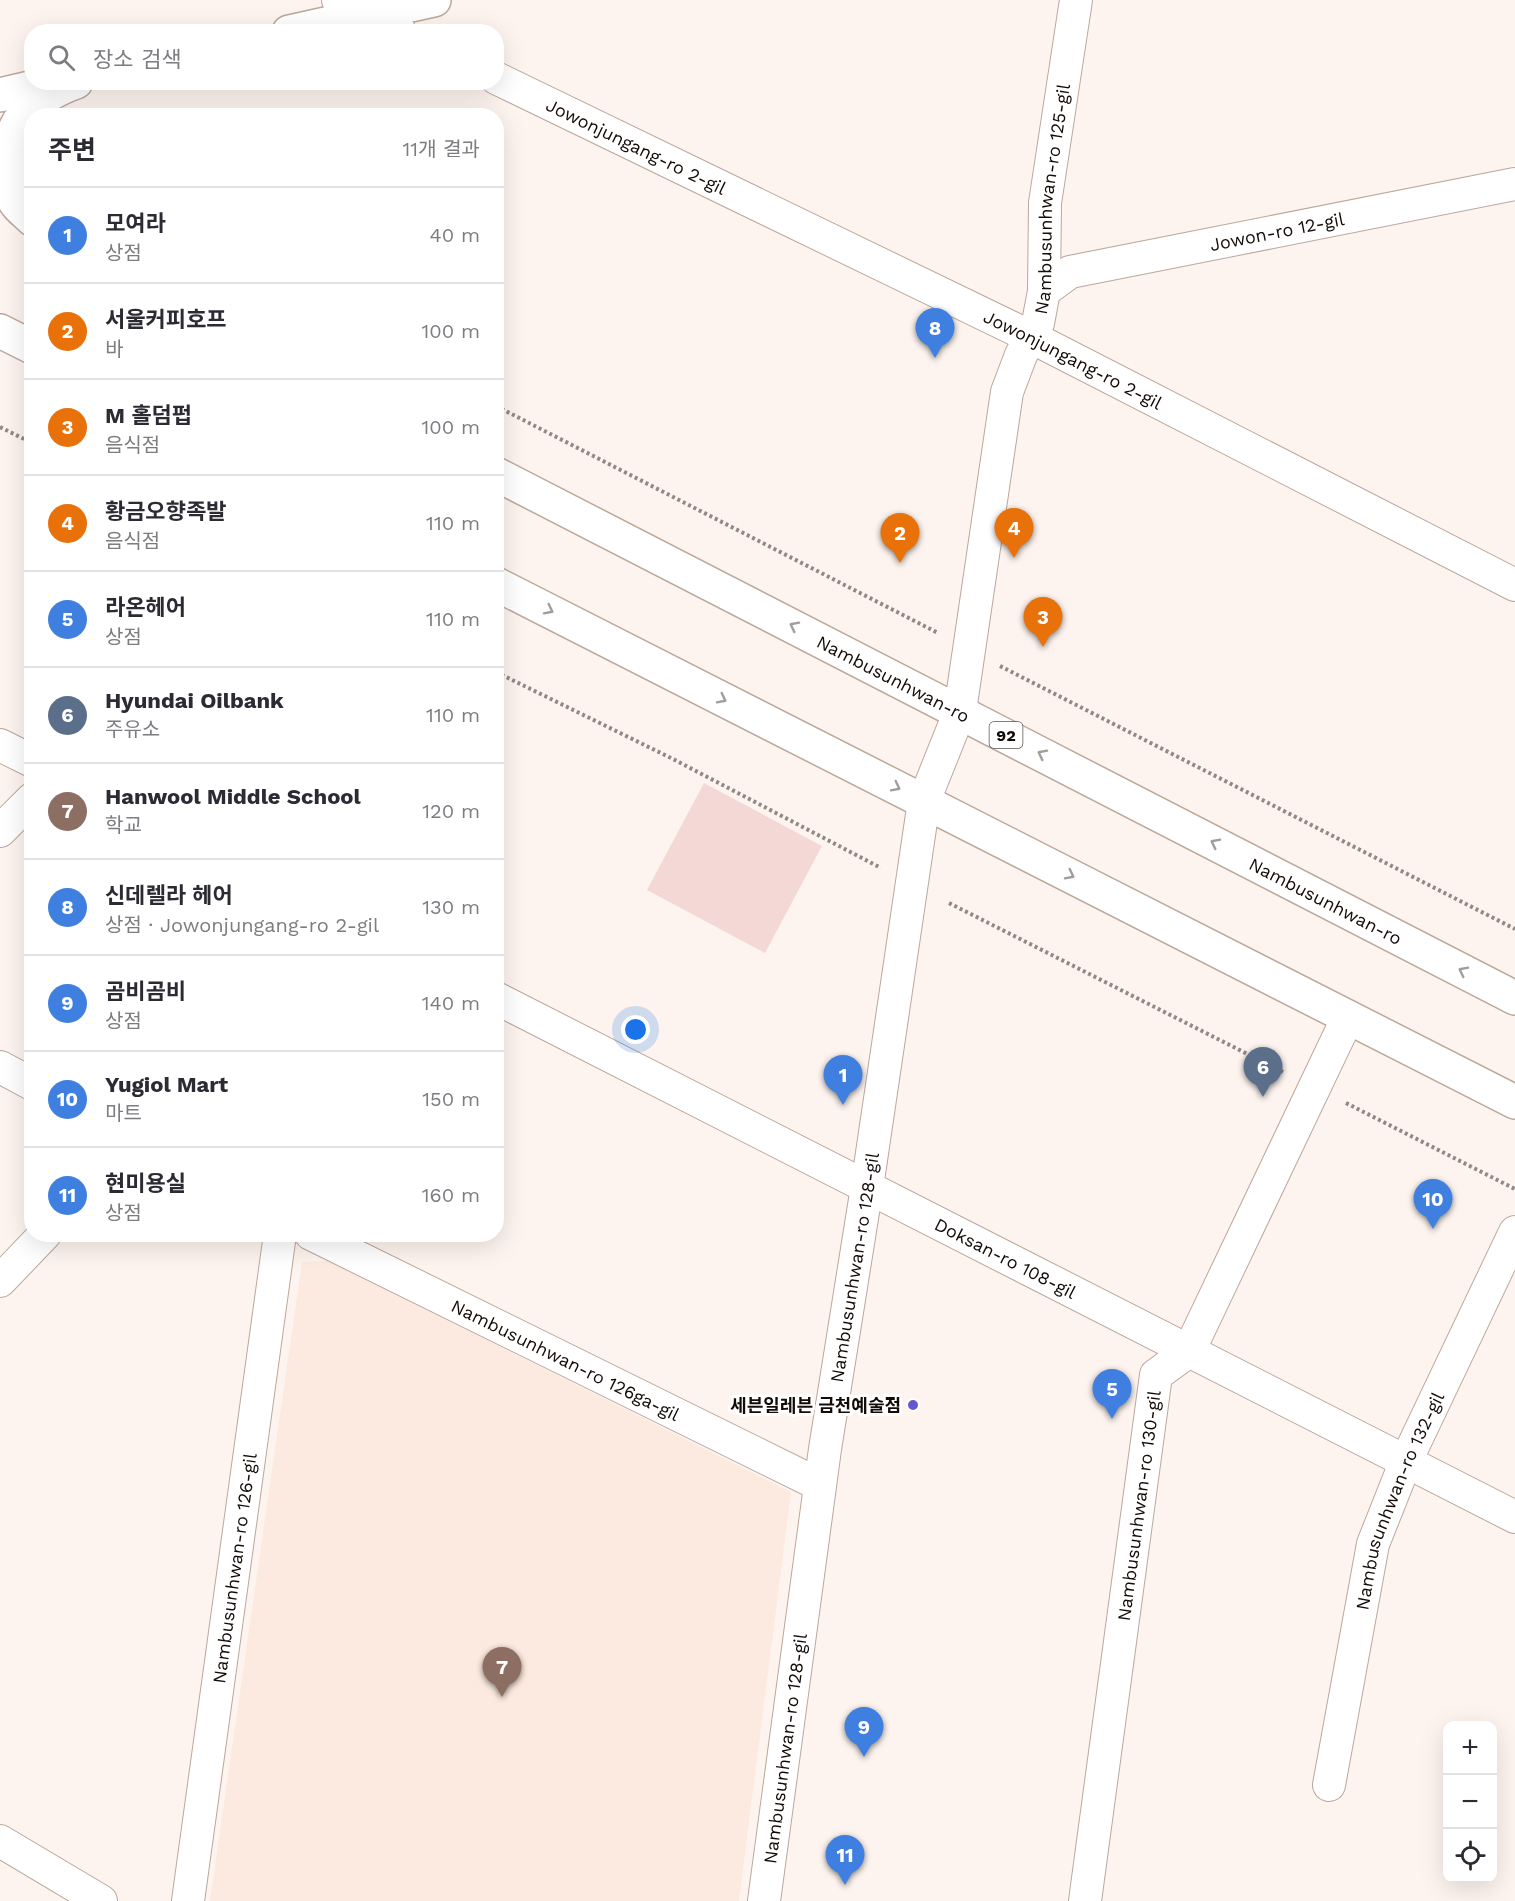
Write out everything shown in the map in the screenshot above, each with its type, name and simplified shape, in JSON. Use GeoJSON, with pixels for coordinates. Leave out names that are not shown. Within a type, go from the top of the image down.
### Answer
{"type":"FeatureCollection","features":[{"type":"Feature","properties":{"kind":"main road"},"geometry":{"type":"LineString","coordinates":[[309,24],[352,7],[434,0]]}},
{"type":"Feature","properties":{"kind":"main road"},"geometry":{"type":"LineString","coordinates":[[0,94],[24,89]]}},
{"type":"Feature","properties":{"kind":"main road"},"geometry":{"type":"LineString","coordinates":[[32,108],[40,100],[60,90]]}},
{"type":"Feature","properties":{"kind":"main road"},"geometry":{"type":"LineString","coordinates":[[24,115],[12,139],[7,166],[13,200],[24,211]]}},
{"type":"Feature","properties":{"kind":"main road"},"geometry":{"type":"LineString","coordinates":[[0,220],[24,232]]}},
{"type":"Feature","properties":{"kind":"main road"},"geometry":{"type":"LineString","coordinates":[[0,331],[24,343]]}},
{"type":"Feature","properties":{"kind":"main road","name":"Nambusunhwan-ro"},"geometry":{"type":"LineString","coordinates":[[504,478],[1515,998]]}},
{"type":"Feature","properties":{"kind":"main road"},"geometry":{"type":"LineString","coordinates":[[504,588],[1515,1102]]}},
{"type":"Feature","properties":{"kind":"street","name":"Nambusunhwan-ro 125-gil"},"geometry":{"type":"LineString","coordinates":[[960,711],[1007,392],[1021,355],[1038,323],[1044,291],[1045,203],[1076,0]]}},
{"type":"Feature","properties":{"kind":"street"},"geometry":{"type":"LineString","coordinates":[[352,7],[385,24]]}},
{"type":"Feature","properties":{"kind":"street","name":"Jowonjungang-ro 2-gil"},"geometry":{"type":"LineString","coordinates":[[504,82],[1031,337],[1515,585]]}},
{"type":"Feature","properties":{"kind":"street","name":"Jowon-ro 12-gil"},"geometry":{"type":"LineString","coordinates":[[1044,291],[1070,272],[1515,184]]}},
{"type":"Feature","properties":{"kind":"street","name":"Nambusunhwan-ro 128-gil"},"geometry":{"type":"LineString","coordinates":[[764,1901],[820,1485],[924,801],[960,711]]}},
{"type":"Feature","properties":{"kind":"street"},"geometry":{"type":"LineString","coordinates":[[0,745],[24,757]]}},
{"type":"Feature","properties":{"kind":"street"},"geometry":{"type":"LineString","coordinates":[[0,831],[24,807]]}},
{"type":"Feature","properties":{"kind":"street","name":"Doksan-ro 108-gil"},"geometry":{"type":"LineString","coordinates":[[504,1002],[1515,1517]]}},
{"type":"Feature","properties":{"kind":"street","name":"Nambusunhwan-ro 130-gil"},"geometry":{"type":"LineString","coordinates":[[1084,1901],[1156,1375],[1189,1351],[1348,1017]]}},
{"type":"Feature","properties":{"kind":"street"},"geometry":{"type":"LineString","coordinates":[[0,1067],[24,1080]]}},
{"type":"Feature","properties":{"kind":"street","name":"Nambusunhwan-ro 132-gil"},"geometry":{"type":"LineString","coordinates":[[1329,1785],[1372,1544],[1406,1461],[1515,1232]]}},
{"type":"Feature","properties":{"kind":"street"},"geometry":{"type":"LineString","coordinates":[[0,1281],[37,1242]]}},
{"type":"Feature","properties":{"kind":"street","name":"Nambusunhwan-ro 126-gil"},"geometry":{"type":"LineString","coordinates":[[188,1901],[279,1242]]}},
{"type":"Feature","properties":{"kind":"street","name":"Nambusunhwan-ro 126ga-gil"},"geometry":{"type":"LineString","coordinates":[[327,1242],[820,1485]]}},
{"type":"Feature","properties":{"kind":"street"},"geometry":{"type":"LineString","coordinates":[[0,1841],[101,1901]]}},
{"type":"Feature","properties":{"kind":"path"},"geometry":{"type":"LineString","coordinates":[[504,410],[1515,929]]}},
{"type":"Feature","properties":{"kind":"path"},"geometry":{"type":"LineString","coordinates":[[0,427],[24,439]]}},
{"type":"Feature","properties":{"kind":"path"},"geometry":{"type":"LineString","coordinates":[[504,676],[673,759],[882,869]]}},
{"type":"Feature","properties":{"kind":"path"},"geometry":{"type":"LineString","coordinates":[[949,903],[1515,1189]]}},
{"type":"Feature","properties":{"kind":"shaded area"},"geometry":{"type":"Polygon","coordinates":[[[329,1261],[791,1492],[739,1901],[210,1901],[302,1262],[329,1261]]]}},
{"type":"Feature","properties":{"kind":"building"},"geometry":{"type":"Polygon","coordinates":[[[704,783],[822,846],[765,953],[647,890],[704,783]]]}},
{"type":"Feature","properties":{"kind":"place","name":"신데렐라 헤어"},"geometry":{"type":"Point","coordinates":[935,358]}},
{"type":"Feature","properties":{"kind":"place","name":"황금오향족발"},"geometry":{"type":"Point","coordinates":[1014,558]}},
{"type":"Feature","properties":{"kind":"place","name":"서울커피호프"},"geometry":{"type":"Point","coordinates":[900,563]}},
{"type":"Feature","properties":{"kind":"place","name":"M 홀덤펍"},"geometry":{"type":"Point","coordinates":[1043,647]}},
{"type":"Feature","properties":{"kind":"place","name":"Hyundai Oilbank"},"geometry":{"type":"Point","coordinates":[1263,1097]}},
{"type":"Feature","properties":{"kind":"place","name":"모여라"},"geometry":{"type":"Point","coordinates":[843,1105]}},
{"type":"Feature","properties":{"kind":"place","name":"Yugiol Mart"},"geometry":{"type":"Point","coordinates":[1433,1229]}},
{"type":"Feature","properties":{"kind":"place","name":"세븐일레븐 금천예술점"},"geometry":{"type":"Point","coordinates":[913,1405]}},
{"type":"Feature","properties":{"kind":"place","name":"라온헤어"},"geometry":{"type":"Point","coordinates":[1112,1419]}},
{"type":"Feature","properties":{"kind":"place","name":"Hanwool Middle School"},"geometry":{"type":"Point","coordinates":[502,1697]}},
{"type":"Feature","properties":{"kind":"place","name":"곰비곰비"},"geometry":{"type":"Point","coordinates":[864,1757]}},
{"type":"Feature","properties":{"kind":"place","name":"현미용실"},"geometry":{"type":"Point","coordinates":[845,1885]}}]}
